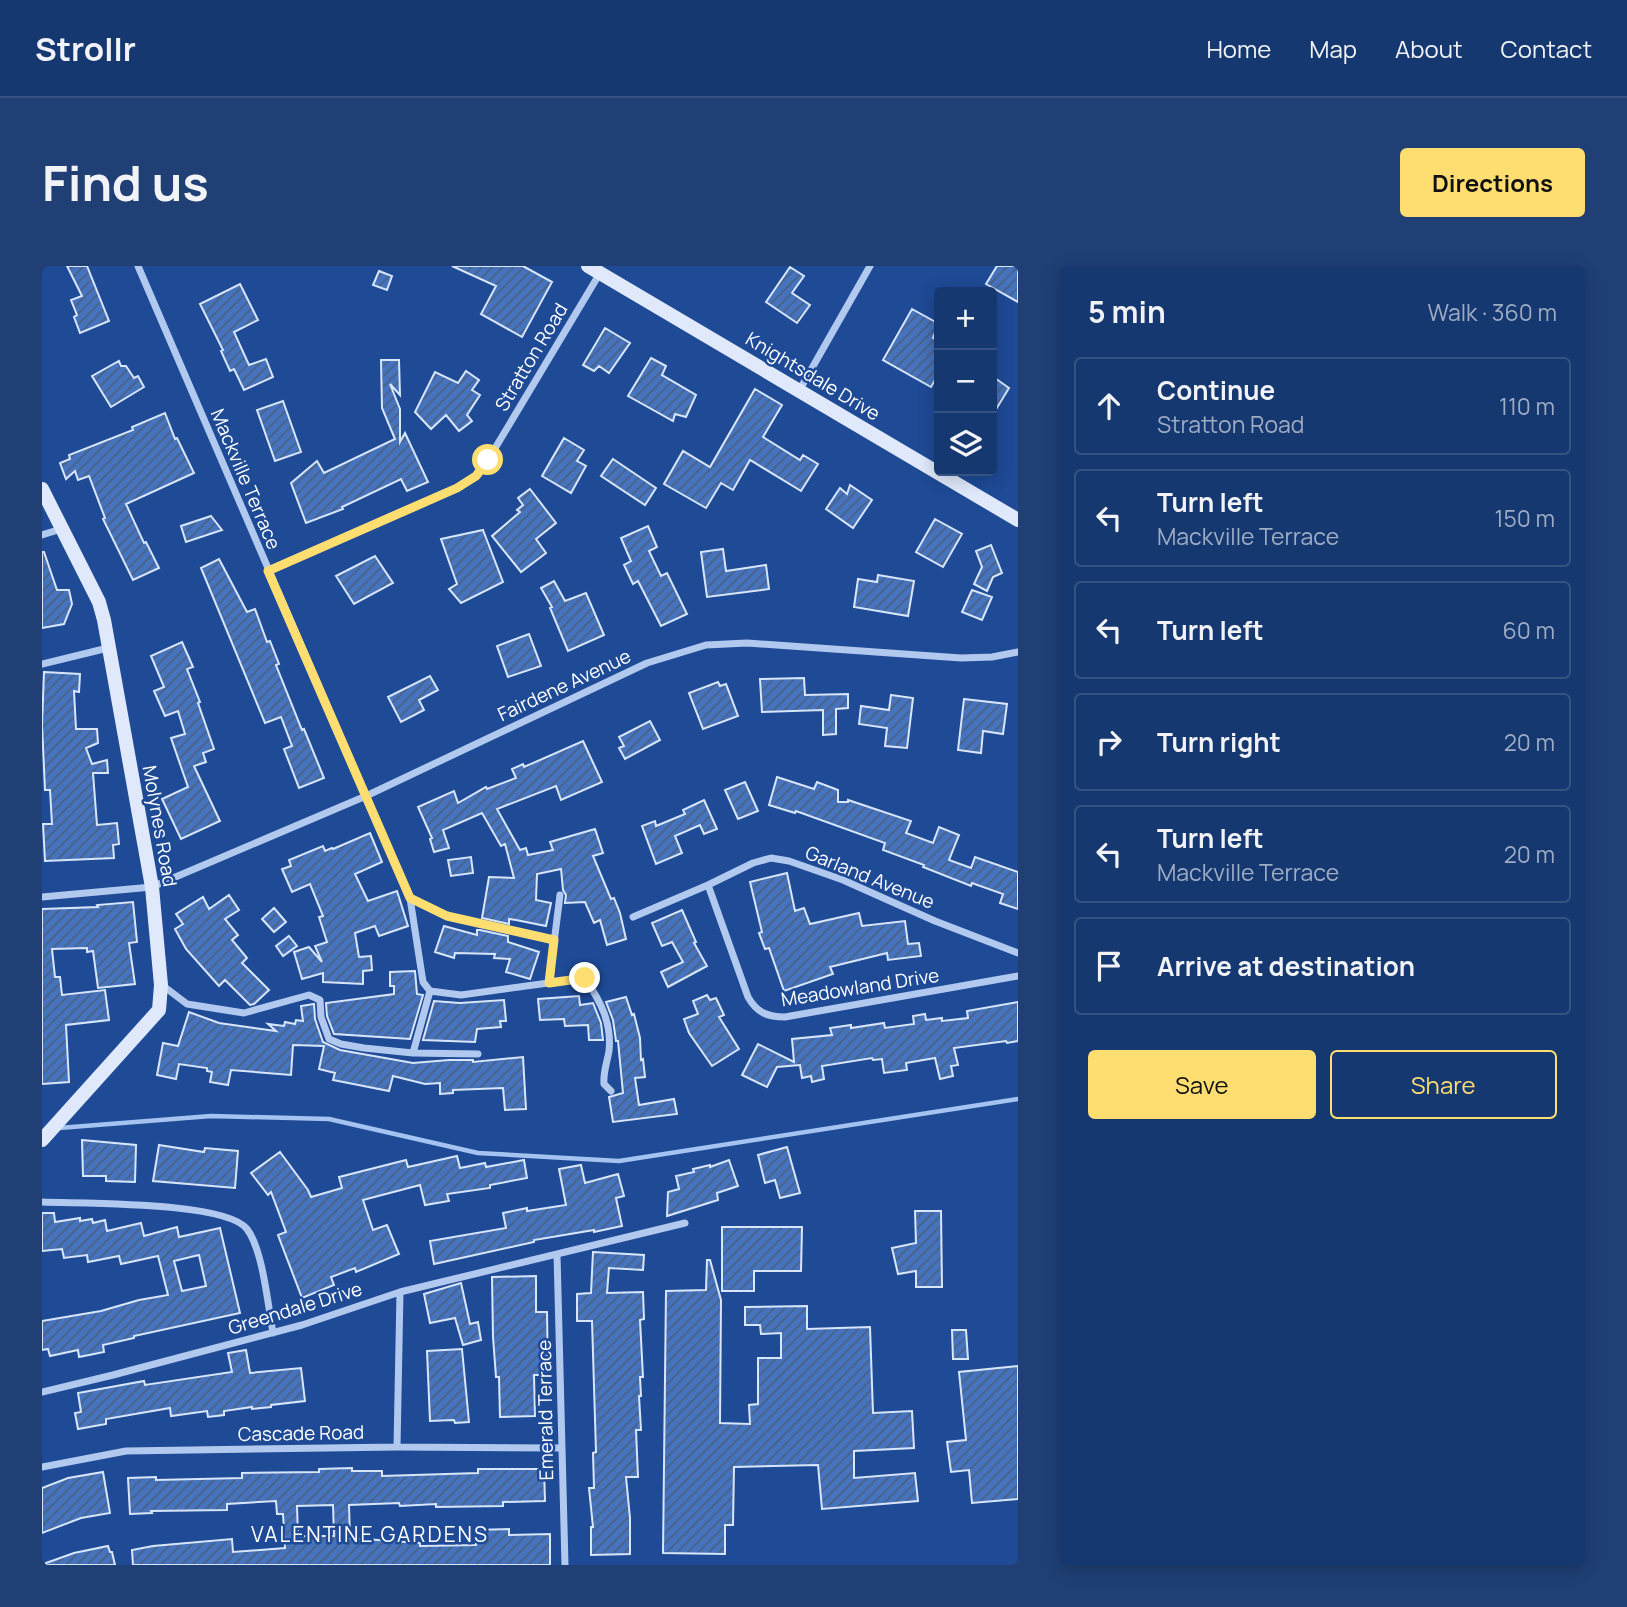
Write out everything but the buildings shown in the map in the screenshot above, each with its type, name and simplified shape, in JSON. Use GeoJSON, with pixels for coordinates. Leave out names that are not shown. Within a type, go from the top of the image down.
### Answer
{"type":"FeatureCollection","features":[{"type":"Feature","properties":{"kind":"main road","name":"Knightsdale Drive"},"geometry":{"type":"LineString","coordinates":[[594,269],[1018,520]]}},
{"type":"Feature","properties":{"kind":"main road","name":"Molynes Road"},"geometry":{"type":"LineString","coordinates":[[42,489],[99,603],[152,887],[161,985],[159,1010],[42,1140]]}},
{"type":"Feature","properties":{"kind":"street","name":"Mackville Terrace"},"geometry":{"type":"LineString","coordinates":[[138,266],[410,898],[423,982],[430,991]]}},
{"type":"Feature","properties":{"kind":"street"},"geometry":{"type":"LineString","coordinates":[[799,391],[870,266]]}},
{"type":"Feature","properties":{"kind":"street","name":"Stratton Road"},"geometry":{"type":"LineString","coordinates":[[268,571],[457,488],[476,476],[488,460],[594,269]]}},
{"type":"Feature","properties":{"kind":"street"},"geometry":{"type":"LineString","coordinates":[[42,535],[62,529]]}},
{"type":"Feature","properties":{"kind":"street","name":"Fairdene Avenue"},"geometry":{"type":"LineString","coordinates":[[42,897],[152,887],[366,796],[647,663],[706,645],[747,643],[961,658],[992,657],[1018,652]]}},
{"type":"Feature","properties":{"kind":"street"},"geometry":{"type":"LineString","coordinates":[[42,664],[108,648]]}},
{"type":"Feature","properties":{"kind":"street","name":"Garland Avenue"},"geometry":{"type":"LineString","coordinates":[[634,917],[753,863],[771,858],[789,861],[843,880],[935,921],[1018,953]]}},
{"type":"Feature","properties":{"kind":"street","name":"Meadowland Drive"},"geometry":{"type":"LineString","coordinates":[[708,885],[748,997],[754,1007],[764,1014],[785,1017],[1018,976]]}},
{"type":"Feature","properties":{"kind":"street"},"geometry":{"type":"LineString","coordinates":[[549,983],[560,895]]}},
{"type":"Feature","properties":{"kind":"street"},"geometry":{"type":"LineString","coordinates":[[410,898],[447,916],[554,940]]}},
{"type":"Feature","properties":{"kind":"street"},"geometry":{"type":"LineString","coordinates":[[413,1053],[430,991],[461,995],[585,978],[601,1002],[607,1023],[609,1050],[603,1073],[604,1084],[611,1091]]}},
{"type":"Feature","properties":{"kind":"street"},"geometry":{"type":"LineString","coordinates":[[161,985],[187,1003],[244,1013],[309,996],[320,1000],[321,1017],[329,1039],[341,1044],[413,1053],[478,1054]]}},
{"type":"Feature","properties":{"kind":"street"},"geometry":{"type":"LineString","coordinates":[[42,1202],[186,1208],[234,1219],[246,1228],[257,1247],[273,1333]]}},
{"type":"Feature","properties":{"kind":"street","name":"Greendale Drive"},"geometry":{"type":"LineString","coordinates":[[42,1392],[273,1333],[400,1292],[685,1223]]}},
{"type":"Feature","properties":{"kind":"street","name":"Emerald Terrace"},"geometry":{"type":"LineString","coordinates":[[557,1254],[565,1565]]}},
{"type":"Feature","properties":{"kind":"street"},"geometry":{"type":"LineString","coordinates":[[397,1447],[400,1292]]}},
{"type":"Feature","properties":{"kind":"street","name":"Cascade Road"},"geometry":{"type":"LineString","coordinates":[[42,1466],[126,1451],[397,1447],[562,1448]]}},
{"type":"Feature","properties":{"kind":"waterway"},"geometry":{"type":"LineString","coordinates":[[59,1128],[211,1116],[329,1119],[478,1153],[619,1161],[1018,1099]]}},
{"type":"Feature","properties":{"kind":"district","name":"VALENTINE GARDENS"},"geometry":{"type":"Point","coordinates":[370,1535]}},
{"type":"Feature","properties":{"kind":"route"},"geometry":{"type":"LineString","coordinates":[[488,460],[476,476],[457,488],[268,571],[410,898],[447,916],[554,940],[549,983],[585,978]]}}]}
